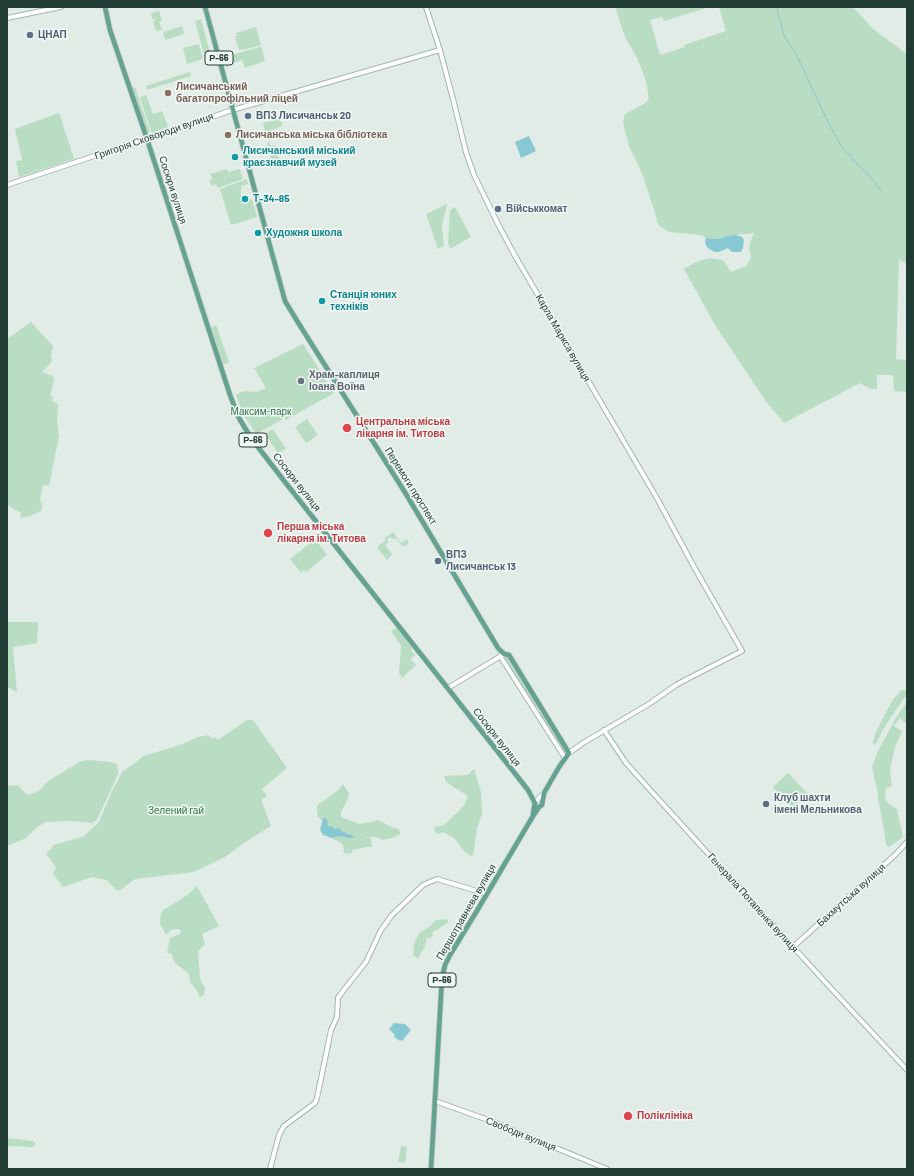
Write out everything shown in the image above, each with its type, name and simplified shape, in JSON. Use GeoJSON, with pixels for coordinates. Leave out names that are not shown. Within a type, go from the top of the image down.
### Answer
{"type":"FeatureCollection","features":[{"type":"Feature","properties":{"kind":"main road","name":"Сосюри вулиця"},"geometry":{"type":"LineString","coordinates":[[105,7],[110,30],[230,395],[239,418],[251,438],[289,488],[538,803]]}},
{"type":"Feature","properties":{"kind":"main road","name":"Перемоги проспект"},"geometry":{"type":"LineString","coordinates":[[205,7],[286,301],[298,324],[406,494],[498,648],[504,654],[509,655],[569,753]]}},
{"type":"Feature","properties":{"kind":"main road","name":"Першотравнева вулиця"},"geometry":{"type":"LineString","coordinates":[[431,1169],[442,978],[445,965],[533,816],[538,803],[569,753]]}},
{"type":"Feature","properties":{"kind":"street"},"geometry":{"type":"LineString","coordinates":[[7,18],[61,7]]}},
{"type":"Feature","properties":{"kind":"street","name":"Карла Маркса вулиця"},"geometry":{"type":"LineString","coordinates":[[426,7],[440,50],[466,152],[474,175],[498,224],[514,254],[658,500],[685,552],[742,651]]}},
{"type":"Feature","properties":{"kind":"street","name":"Григорія Сковороди вулиця"},"geometry":{"type":"LineString","coordinates":[[7,185],[233,110],[440,50]]}},
{"type":"Feature","properties":{"kind":"street","name":"Першотравнева вулиця"},"geometry":{"type":"LineString","coordinates":[[569,753],[691,677],[742,651]]}},
{"type":"Feature","properties":{"kind":"street"},"geometry":{"type":"LineString","coordinates":[[448,688],[504,654]]}},
{"type":"Feature","properties":{"kind":"street"},"geometry":{"type":"LineString","coordinates":[[502,659],[504,654]]}},
{"type":"Feature","properties":{"kind":"street"},"geometry":{"type":"LineString","coordinates":[[496,658],[502,659],[565,758]]}},
{"type":"Feature","properties":{"kind":"street","name":"Генерала Потапенка вулиця"},"geometry":{"type":"LineString","coordinates":[[604,730],[631,769],[907,1070]]}},
{"type":"Feature","properties":{"kind":"street","name":"Бахмутська вулиця"},"geometry":{"type":"LineString","coordinates":[[793,947],[895,856],[907,842]]}},
{"type":"Feature","properties":{"kind":"street"},"geometry":{"type":"LineString","coordinates":[[270,1169],[279,1135],[284,1126],[314,1103],[317,1098],[331,1030],[336,1017],[338,998],[366,962],[381,930],[397,909],[424,885],[437,879],[487,894]]}},
{"type":"Feature","properties":{"kind":"street","name":"Свободи вулиця"},"geometry":{"type":"LineString","coordinates":[[435,1101],[491,1121],[607,1169]]}},
{"type":"Feature","properties":{"kind":"green space"},"geometry":{"type":"Polygon","coordinates":[[[615,7],[710,7],[664,21],[662,17],[650,20],[660,55],[726,31],[719,7],[853,7],[873,29],[907,54],[907,264],[899,259],[896,359],[907,360],[907,392],[894,391],[893,375],[877,375],[877,389],[870,389],[860,383],[784,423],[767,403],[715,325],[684,269],[694,263],[709,258],[723,260],[731,272],[746,266],[751,258],[749,249],[754,233],[727,236],[719,239],[706,238],[701,235],[669,232],[661,227],[657,222],[642,173],[629,146],[623,123],[625,114],[644,104],[649,99],[646,81],[637,58],[625,37],[615,7]]]}},
{"type":"Feature","properties":{"kind":"green space"},"geometry":{"type":"Polygon","coordinates":[[[159,11],[162,21],[159,22],[162,30],[156,31],[153,22],[155,21],[152,19],[151,13],[159,11]]]}},
{"type":"Feature","properties":{"kind":"green space"},"geometry":{"type":"Polygon","coordinates":[[[201,19],[211,56],[205,58],[195,21],[201,19]]]}},
{"type":"Feature","properties":{"kind":"green space"},"geometry":{"type":"Polygon","coordinates":[[[182,26],[184,34],[165,40],[163,32],[182,26]]]}},
{"type":"Feature","properties":{"kind":"green space"},"geometry":{"type":"Polygon","coordinates":[[[256,27],[261,45],[239,50],[235,37],[237,36],[236,33],[256,27]]]}},
{"type":"Feature","properties":{"kind":"green space"},"geometry":{"type":"Polygon","coordinates":[[[199,44],[203,59],[187,64],[183,48],[199,44]]]}},
{"type":"Feature","properties":{"kind":"green space"},"geometry":{"type":"Polygon","coordinates":[[[260,47],[262,48],[265,61],[245,68],[242,60],[227,65],[227,69],[224,57],[260,47]]]}},
{"type":"Feature","properties":{"kind":"green space"},"geometry":{"type":"Polygon","coordinates":[[[190,72],[191,76],[147,90],[146,86],[190,72]]]}},
{"type":"Feature","properties":{"kind":"green space"},"geometry":{"type":"Polygon","coordinates":[[[135,87],[150,132],[147,133],[132,89],[135,87]]]}},
{"type":"Feature","properties":{"kind":"green space"},"geometry":{"type":"Polygon","coordinates":[[[146,95],[153,114],[162,111],[168,127],[152,133],[140,98],[146,95]]]}},
{"type":"Feature","properties":{"kind":"green space"},"geometry":{"type":"Polygon","coordinates":[[[59,113],[74,159],[19,177],[16,161],[22,160],[15,129],[59,113]]]}},
{"type":"Feature","properties":{"kind":"green space"},"geometry":{"type":"Polygon","coordinates":[[[279,119],[282,122],[282,126],[271,130],[272,134],[266,136],[263,123],[279,119]]]}},
{"type":"Feature","properties":{"kind":"green space"},"geometry":{"type":"Polygon","coordinates":[[[269,142],[271,147],[275,145],[281,164],[273,167],[267,143],[269,142]]]}},
{"type":"Feature","properties":{"kind":"green space"},"geometry":{"type":"Polygon","coordinates":[[[227,169],[228,172],[240,169],[243,179],[218,188],[216,184],[212,186],[209,180],[213,179],[210,174],[227,169]]]}},
{"type":"Feature","properties":{"kind":"green space"},"geometry":{"type":"Polygon","coordinates":[[[247,179],[248,184],[241,186],[241,196],[244,200],[252,199],[257,217],[231,225],[220,189],[247,179]]]}},
{"type":"Feature","properties":{"kind":"green space"},"geometry":{"type":"Polygon","coordinates":[[[447,204],[442,226],[444,246],[438,249],[426,214],[447,204]]]}},
{"type":"Feature","properties":{"kind":"green space"},"geometry":{"type":"Polygon","coordinates":[[[455,207],[471,237],[450,249],[448,243],[450,210],[455,207]]]}},
{"type":"Feature","properties":{"kind":"green space"},"geometry":{"type":"Polygon","coordinates":[[[31,322],[53,346],[51,354],[52,360],[42,372],[53,376],[54,380],[50,396],[53,397],[52,401],[58,404],[57,421],[59,436],[49,486],[43,485],[40,499],[42,506],[41,511],[30,516],[20,518],[21,513],[7,504],[7,339],[31,322]]]}},
{"type":"Feature","properties":{"kind":"green space"},"geometry":{"type":"Polygon","coordinates":[[[216,325],[229,362],[225,364],[223,364],[211,327],[216,325]]]}},
{"type":"Feature","properties":{"kind":"green space","name":"Максим-парк"},"geometry":{"type":"Polygon","coordinates":[[[303,344],[334,393],[286,420],[285,418],[256,434],[244,416],[236,395],[244,391],[256,392],[266,388],[254,368],[303,344]]]}},
{"type":"Feature","properties":{"kind":"green space"},"geometry":{"type":"Polygon","coordinates":[[[307,419],[318,435],[306,443],[295,427],[307,419]]]}},
{"type":"Feature","properties":{"kind":"green space"},"geometry":{"type":"Polygon","coordinates":[[[273,429],[286,449],[278,453],[265,434],[273,429]]]}},
{"type":"Feature","properties":{"kind":"green space"},"geometry":{"type":"Polygon","coordinates":[[[393,532],[401,543],[407,539],[409,543],[403,546],[396,538],[393,539],[390,537],[387,539],[388,543],[385,545],[392,554],[387,560],[377,547],[393,532]]]}},
{"type":"Feature","properties":{"kind":"green space"},"geometry":{"type":"Polygon","coordinates":[[[315,539],[327,555],[306,572],[304,570],[301,573],[290,559],[315,539]]]}},
{"type":"Feature","properties":{"kind":"green space"},"geometry":{"type":"Polygon","coordinates":[[[7,622],[38,622],[37,643],[13,647],[17,692],[7,686],[7,622]]]}},
{"type":"Feature","properties":{"kind":"green space"},"geometry":{"type":"Polygon","coordinates":[[[397,627],[412,648],[411,650],[415,655],[411,659],[416,665],[402,678],[399,673],[401,646],[391,631],[397,627]]]}},
{"type":"Feature","properties":{"kind":"green space"},"geometry":{"type":"Polygon","coordinates":[[[508,656],[539,706],[538,708],[534,707],[504,659],[508,656]]]}},
{"type":"Feature","properties":{"kind":"green space"},"geometry":{"type":"Polygon","coordinates":[[[901,690],[907,691],[907,694],[887,723],[875,745],[873,743],[875,734],[892,701],[901,690]]]}},
{"type":"Feature","properties":{"kind":"green space"},"geometry":{"type":"Polygon","coordinates":[[[907,702],[907,720],[905,723],[900,718],[894,726],[902,731],[895,747],[890,769],[892,786],[886,789],[885,793],[886,801],[897,809],[903,837],[889,847],[886,845],[872,767],[878,751],[897,716],[907,702]]]}},
{"type":"Feature","properties":{"kind":"green space"},"geometry":{"type":"Polygon","coordinates":[[[541,710],[567,751],[566,753],[540,714],[539,712],[541,710]]]}},
{"type":"Feature","properties":{"kind":"green space","name":"Зелений гай"},"geometry":{"type":"Polygon","coordinates":[[[247,720],[253,720],[287,768],[262,789],[267,796],[262,799],[262,802],[271,826],[225,857],[194,872],[135,879],[119,891],[115,889],[107,880],[92,877],[63,887],[53,874],[56,867],[46,854],[54,845],[84,836],[99,822],[122,772],[144,756],[183,744],[198,737],[209,735],[212,739],[215,737],[218,740],[247,720]]]}},
{"type":"Feature","properties":{"kind":"green space"},"geometry":{"type":"Polygon","coordinates":[[[91,760],[117,764],[118,774],[97,820],[92,823],[70,821],[46,822],[37,827],[26,838],[7,846],[7,786],[18,785],[28,795],[39,791],[48,781],[81,761],[91,760]]]}},
{"type":"Feature","properties":{"kind":"green space"},"geometry":{"type":"Polygon","coordinates":[[[474,769],[481,792],[482,814],[477,828],[473,857],[465,852],[453,837],[443,832],[438,834],[434,831],[435,827],[444,825],[460,810],[468,796],[446,782],[444,776],[468,775],[474,769]]]}},
{"type":"Feature","properties":{"kind":"green space"},"geometry":{"type":"Polygon","coordinates":[[[788,773],[808,794],[792,808],[773,787],[788,773]]]}},
{"type":"Feature","properties":{"kind":"green space"},"geometry":{"type":"Polygon","coordinates":[[[343,784],[349,793],[348,799],[341,812],[341,817],[359,824],[378,820],[391,827],[399,829],[400,834],[383,840],[377,837],[363,837],[371,838],[372,847],[353,850],[351,854],[344,853],[343,845],[332,838],[341,836],[348,838],[328,826],[323,818],[322,821],[318,817],[317,808],[318,805],[337,791],[343,784]]]}},
{"type":"Feature","properties":{"kind":"green space"},"geometry":{"type":"Polygon","coordinates":[[[197,886],[219,926],[202,934],[205,944],[198,951],[200,979],[205,988],[204,995],[200,997],[190,982],[187,972],[175,963],[171,953],[167,953],[170,938],[180,934],[181,930],[171,930],[166,935],[160,924],[160,917],[163,910],[186,896],[197,886]]]}},
{"type":"Feature","properties":{"kind":"green space"},"geometry":{"type":"Polygon","coordinates":[[[449,919],[447,923],[432,933],[433,936],[431,938],[427,938],[425,946],[418,959],[413,955],[414,944],[419,933],[429,927],[436,920],[449,919]]]}},
{"type":"Feature","properties":{"kind":"green space"},"geometry":{"type":"Polygon","coordinates":[[[7,1138],[33,1141],[36,1144],[32,1147],[7,1146],[7,1138]]]}},
{"type":"Feature","properties":{"kind":"green space"},"geometry":{"type":"Polygon","coordinates":[[[401,1146],[407,1147],[405,1163],[398,1162],[401,1146]]]}},
{"type":"Feature","properties":{"kind":"water"},"geometry":{"type":"Polygon","coordinates":[[[529,136],[536,151],[521,158],[515,142],[529,136]]]}},
{"type":"Feature","properties":{"kind":"water"},"geometry":{"type":"Polygon","coordinates":[[[736,235],[742,237],[744,240],[741,252],[732,252],[728,248],[715,252],[706,246],[706,238],[719,239],[736,235]]]}},
{"type":"Feature","properties":{"kind":"water"},"geometry":{"type":"Polygon","coordinates":[[[323,818],[327,819],[328,826],[333,827],[334,829],[340,828],[341,831],[356,837],[349,838],[341,836],[332,838],[323,835],[320,830],[323,818]]]}},
{"type":"Feature","properties":{"kind":"water"},"geometry":{"type":"Polygon","coordinates":[[[394,1023],[405,1024],[411,1030],[402,1041],[394,1037],[395,1035],[389,1029],[394,1023]]]}},
{"type":"Feature","properties":{"kind":"waterway"},"geometry":{"type":"LineString","coordinates":[[777,7],[784,35],[797,56],[840,144],[856,163],[869,175],[881,191]]}},
{"type":"Feature","properties":{"kind":"place","name":"ЦНАП"},"geometry":{"type":"Point","coordinates":[30,35]}},
{"type":"Feature","properties":{"kind":"place","name":"Лисичанський багатопрофільний ліцей"},"geometry":{"type":"Point","coordinates":[168,93]}},
{"type":"Feature","properties":{"kind":"place","name":"ВПЗ Лисичанськ 20"},"geometry":{"type":"Point","coordinates":[248,116]}},
{"type":"Feature","properties":{"kind":"place","name":"Лисичанська мiська бiблiотека"},"geometry":{"type":"Point","coordinates":[228,135]}},
{"type":"Feature","properties":{"kind":"place","name":"Лисичанський міський краєзнавчий музей"},"geometry":{"type":"Point","coordinates":[235,157]}},
{"type":"Feature","properties":{"kind":"place","name":"Т-34-85"},"geometry":{"type":"Point","coordinates":[245,199]}},
{"type":"Feature","properties":{"kind":"place","name":"Військкомат"},"geometry":{"type":"Point","coordinates":[498,209]}},
{"type":"Feature","properties":{"kind":"place","name":"Художня школа"},"geometry":{"type":"Point","coordinates":[258,233]}},
{"type":"Feature","properties":{"kind":"place","name":"Станція юних техніків"},"geometry":{"type":"Point","coordinates":[322,301]}},
{"type":"Feature","properties":{"kind":"place","name":"Храм-каплиця Іоана Воїна"},"geometry":{"type":"Point","coordinates":[301,381]}},
{"type":"Feature","properties":{"kind":"place","name":"Центральна міська лікарня ім. Титова"},"geometry":{"type":"Point","coordinates":[347,428]}},
{"type":"Feature","properties":{"kind":"place","name":"Перша міська лікарня ім. Титова"},"geometry":{"type":"Point","coordinates":[268,533]}},
{"type":"Feature","properties":{"kind":"place","name":"ВПЗ Лисичанськ 13"},"geometry":{"type":"Point","coordinates":[438,561]}},
{"type":"Feature","properties":{"kind":"place","name":"Клуб шахти імені Мельникова"},"geometry":{"type":"Point","coordinates":[766,804]}},
{"type":"Feature","properties":{"kind":"place","name":"Поліклініка"},"geometry":{"type":"Point","coordinates":[628,1116]}}]}
